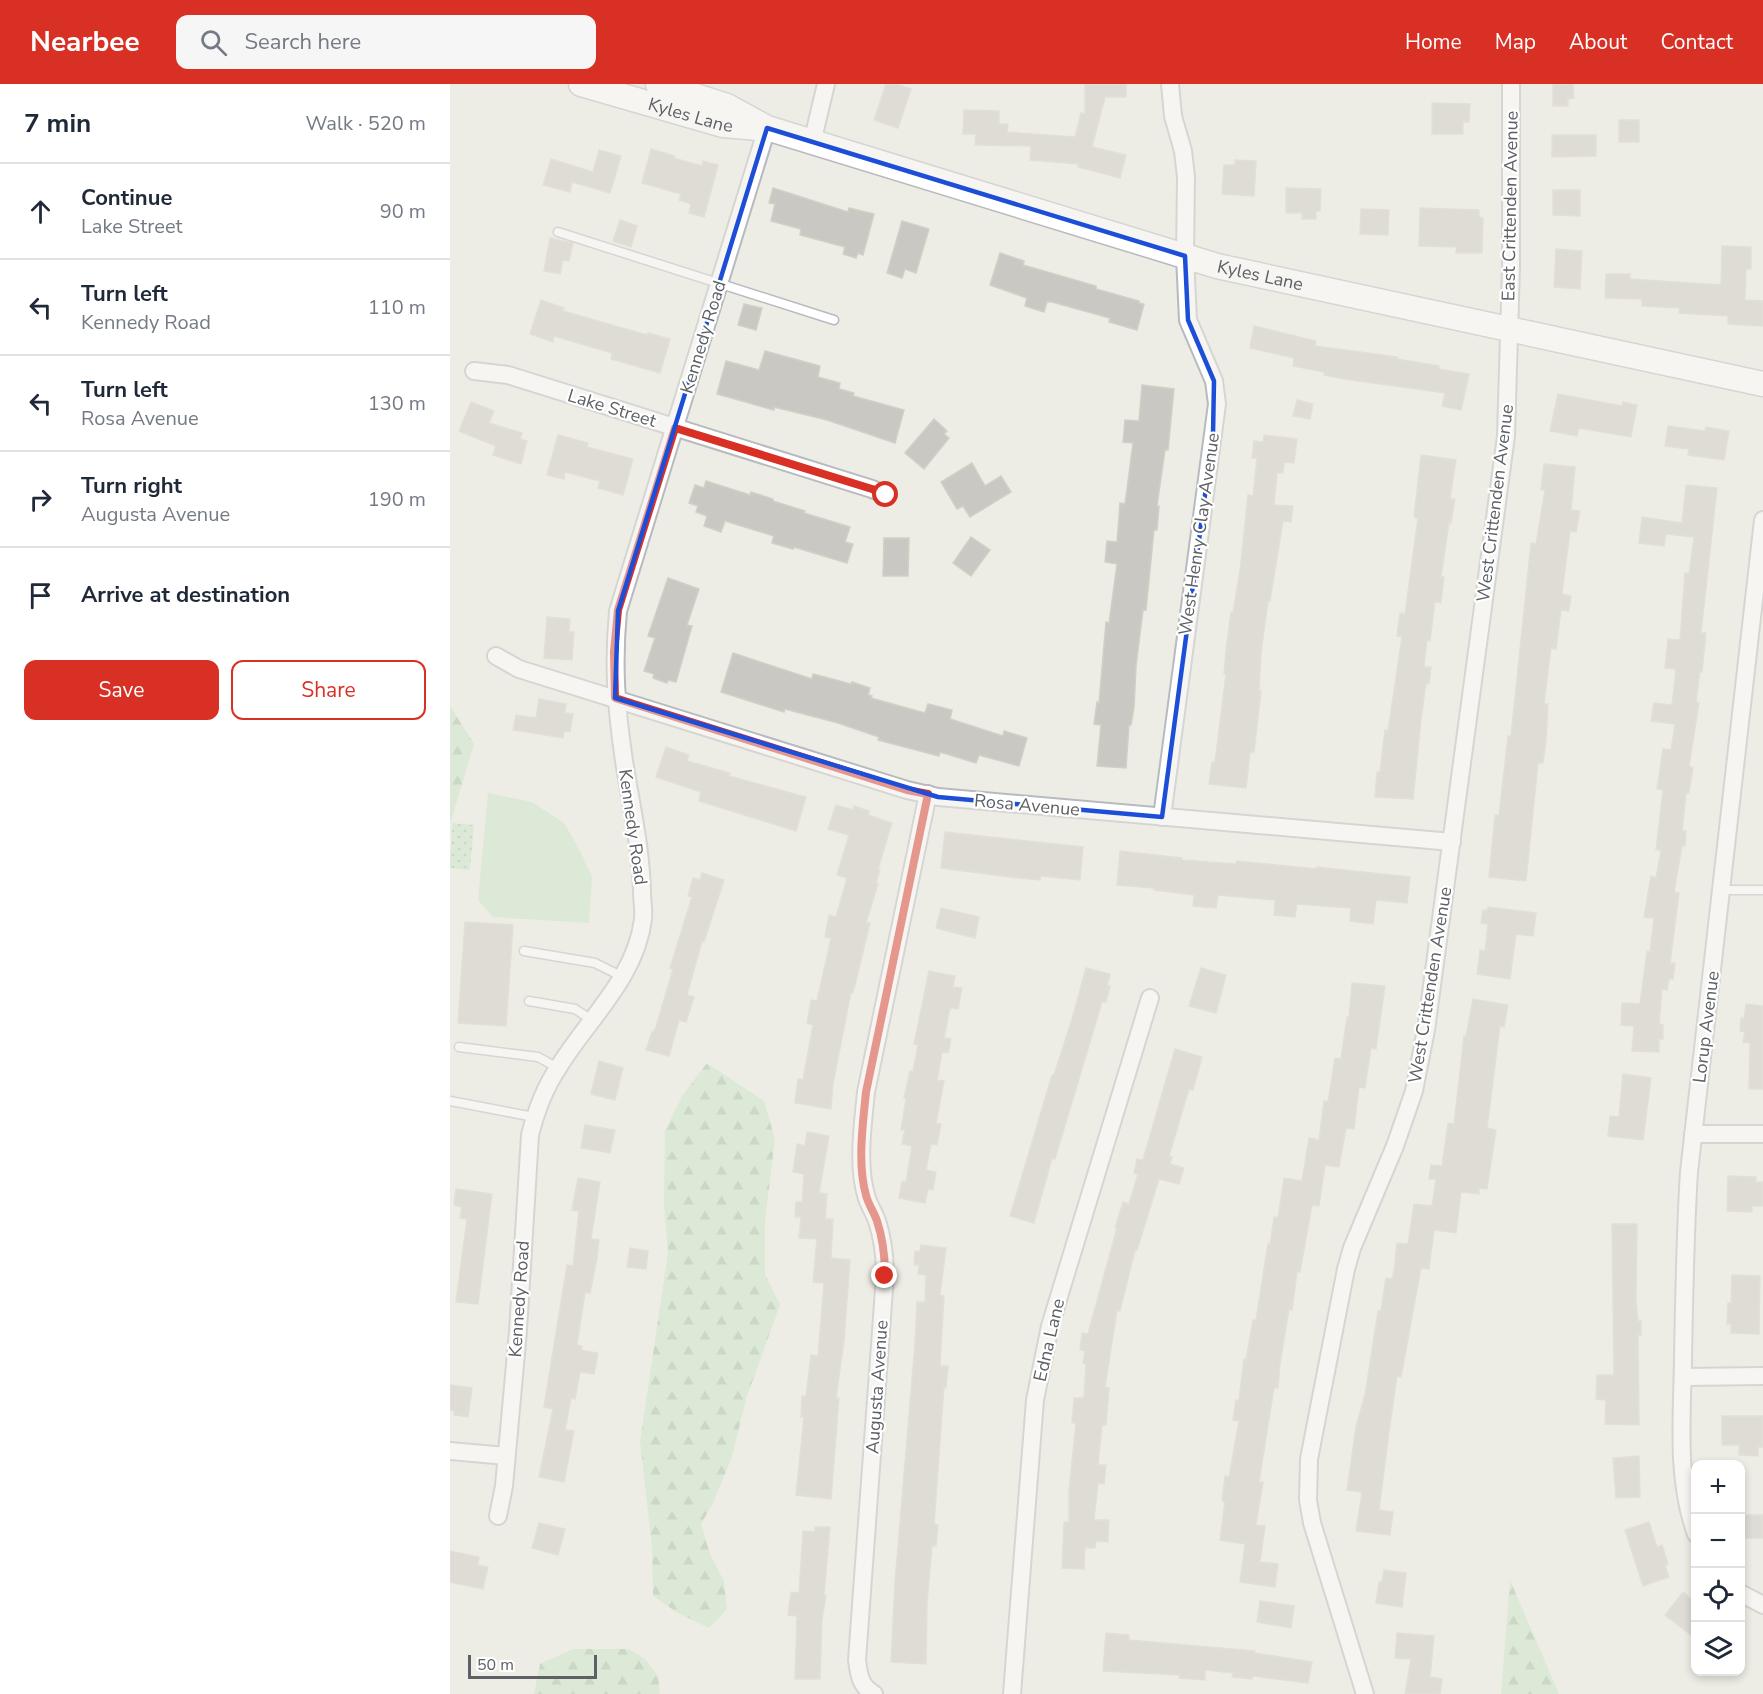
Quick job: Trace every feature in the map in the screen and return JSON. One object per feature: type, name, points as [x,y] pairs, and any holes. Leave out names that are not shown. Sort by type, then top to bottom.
[{"type":"main road","name":"Kyles Lane","points":[[581,84],[723,125],[767,128]]},
{"type":"main road","name":"Kyles Lane","points":[[658,84],[727,106],[767,128],[1217,266],[1508,327],[1763,384]]},
{"type":"street","points":[[812,142],[826,84]]},
{"type":"street","name":"West Henry Clay Avenue","points":[[1162,817],[1216,404],[1214,381],[1188,320],[1185,256],[1186,177],[1183,150],[1173,116],[1170,84]]},
{"type":"street","name":"East Crittenden Avenue","points":[[1508,327],[1511,267],[1511,84]]},
{"type":"street","name":"Kennedy Road","points":[[498,1516],[504,1486],[518,1331],[530,1135],[534,1117],[558,1068],[621,976],[636,948],[643,918],[641,859],[615,698],[614,652],[618,610],[767,128]]},
{"type":"street","name":"West Crittenden Avenue","points":[[1365,1694],[1312,1523],[1308,1500],[1310,1459],[1352,1248],[1395,1146],[1413,1091],[1426,1030],[1506,436],[1508,327]]},
{"type":"street","name":"Lake Street","points":[[474,371],[508,375],[886,495]]},
{"type":"street","name":"Lorup Avenue","points":[[1691,1522],[1682,1477],[1685,1224],[1693,1134],[1763,520]]},
{"type":"street","name":"Rosa Avenue","points":[[496,656],[519,669],[907,790],[949,798],[1452,842]]},
{"type":"street","name":"Augusta Avenue","points":[[874,1694],[862,1684],[857,1660],[885,1276],[884,1253],[877,1220],[866,1196],[864,1185],[862,1128],[866,1092],[928,794]]},
{"type":"street","name":"Edna Lane","points":[[1012,1694],[1035,1400],[1050,1326],[1150,998]]},
{"type":"street","points":[[1693,1134],[1763,1134]]},
{"type":"street","points":[[1683,1377],[1763,1376]]},
{"type":"street","points":[[450,1451],[506,1456]]},
{"type":"street","points":[[1745,1596],[1763,1605]]},
{"type":"lane","points":[[558,232],[834,320]]},
{"type":"lane","points":[[1722,890],[1763,890]]},
{"type":"lane","points":[[524,951],[595,963],[621,976]]},
{"type":"lane","points":[[528,1001],[575,1009],[592,1020]]},
{"type":"lane","points":[[459,1047],[538,1057],[558,1068]]},
{"type":"lane","points":[[450,1101],[534,1117]]},
{"type":"highlighted area","points":[[767,128],[1185,256],[1188,320],[1214,381],[1213,435],[1162,817],[938,797],[615,698],[618,611]]},
{"type":"green space","points":[[450,706],[474,744],[450,824]]},
{"type":"green space","points":[[488,793],[532,802],[564,823],[592,877],[589,923],[493,917],[478,900]]},
{"type":"green space","points":[[452,823],[474,825],[470,870],[450,868]]},
{"type":"green space","points":[[707,1063],[764,1101],[775,1139],[765,1221],[765,1274],[780,1305],[746,1399],[732,1457],[712,1505],[701,1524],[710,1554],[724,1581],[727,1609],[709,1628],[678,1613],[653,1596],[652,1547],[640,1441],[668,1253],[664,1204],[665,1131],[682,1096]]},
{"type":"green space","points":[[1510,1580],[1559,1694],[1501,1694]]},
{"type":"green space","points":[[573,1649],[629,1649],[645,1659],[658,1676],[660,1694],[534,1694],[540,1664]]},
{"type":"building","points":[[886,84],[896,84],[911,89],[898,128],[874,120]]},
{"type":"building","points":[[1085,84],[1126,84],[1126,97],[1105,97],[1092,147],[1126,155],[1120,178],[1078,167],[1079,164],[1030,160],[1031,146],[975,145],[976,134],[963,134],[964,110],[999,111],[999,124],[1008,124],[1007,132],[1075,137],[1081,113],[1085,114]]},
{"type":"building","points":[[1553,84],[1573,84],[1574,98],[1568,99],[1568,106],[1553,106]]},
{"type":"building","points":[[1432,103],[1470,104],[1469,122],[1463,122],[1463,134],[1432,134]]},
{"type":"building","points":[[1619,120],[1639,120],[1639,142],[1619,142]]},
{"type":"building","points":[[1552,135],[1596,135],[1596,156],[1552,157]]},
{"type":"building","points":[[651,149],[702,166],[703,161],[718,165],[704,217],[689,213],[691,204],[679,200],[681,194],[642,183]]},
{"type":"building","points":[[599,150],[621,156],[610,193],[572,182],[570,192],[543,185],[551,159],[593,172]]},
{"type":"building","points":[[1235,160],[1256,161],[1254,196],[1222,194],[1224,165],[1235,165]]},
{"type":"building","points":[[773,188],[848,212],[849,208],[874,214],[863,255],[858,253],[856,258],[843,254],[845,247],[800,235],[801,229],[771,221],[775,204],[769,203]]},
{"type":"building","points":[[1286,188],[1321,189],[1320,211],[1316,211],[1316,219],[1302,219],[1302,213],[1286,213]]},
{"type":"building","points":[[1553,190],[1580,190],[1580,216],[1553,215]]},
{"type":"building","points":[[1420,208],[1479,210],[1479,217],[1483,218],[1482,253],[1456,253],[1457,247],[1419,246]]},
{"type":"building","points":[[1361,209],[1389,210],[1388,235],[1360,234]]},
{"type":"building","points":[[620,220],[637,226],[631,247],[613,241]]},
{"type":"building","points":[[902,221],[929,229],[916,273],[905,269],[902,278],[887,273]]},
{"type":"building","points":[[550,238],[573,243],[569,261],[563,260],[560,274],[544,271]]},
{"type":"building","points":[[1722,246],[1751,247],[1751,269],[1746,269],[1745,300],[1763,301],[1763,326],[1728,324],[1728,316],[1679,313],[1680,308],[1642,306],[1642,299],[1605,298],[1606,274],[1630,274],[1630,279],[1721,285]]},
{"type":"building","points":[[1556,249],[1582,251],[1580,289],[1554,287]]},
{"type":"building","points":[[1000,253],[1024,261],[1023,265],[1139,301],[1144,304],[1137,330],[1109,322],[1110,318],[1052,302],[1047,302],[1044,312],[1025,306],[1027,298],[990,285]]},
{"type":"building","points":[[541,300],[564,308],[563,311],[647,335],[648,333],[670,339],[660,373],[611,359],[612,353],[554,336],[553,342],[530,334]]},
{"type":"building","points":[[744,304],[762,308],[756,330],[738,325]]},
{"type":"building","points":[[1254,326],[1316,341],[1315,346],[1398,357],[1397,359],[1469,374],[1461,410],[1442,406],[1445,393],[1344,379],[1324,375],[1324,372],[1293,366],[1294,358],[1250,348]]},
{"type":"building","points":[[765,351],[820,366],[818,377],[840,383],[839,389],[854,393],[853,396],[904,410],[895,443],[827,420],[774,407],[774,410],[717,394],[726,361],[759,370]]},
{"type":"building","points":[[1142,385],[1174,389],[1168,450],[1165,450],[1157,506],[1159,506],[1157,530],[1154,530],[1146,610],[1143,610],[1126,768],[1097,766],[1101,725],[1094,724],[1097,702],[1099,703],[1106,622],[1109,623],[1117,564],[1105,562],[1107,541],[1117,542],[1120,503],[1125,504],[1133,443],[1123,442],[1125,420],[1139,421]]},
{"type":"building","points":[[1558,394],[1622,406],[1623,402],[1637,405],[1631,437],[1579,428],[1577,436],[1550,431]]},
{"type":"building","points":[[1297,400],[1313,404],[1310,419],[1293,416]]},
{"type":"building","points":[[471,402],[494,411],[489,423],[522,433],[520,439],[527,441],[521,464],[493,455],[496,446],[459,431]]},
{"type":"building","points":[[934,419],[947,431],[944,434],[949,438],[924,469],[905,453]]},
{"type":"building","points":[[1668,426],[1705,431],[1706,427],[1729,431],[1724,460],[1688,455],[1689,449],[1665,446]]},
{"type":"building","points":[[558,435],[588,443],[587,447],[633,459],[623,495],[598,488],[600,481],[565,472],[564,479],[547,475]]},
{"type":"building","points":[[1264,435],[1297,439],[1294,463],[1284,462],[1283,473],[1277,473],[1274,505],[1293,506],[1291,522],[1283,521],[1270,601],[1268,601],[1261,653],[1259,691],[1261,691],[1254,752],[1250,752],[1246,788],[1209,784],[1212,762],[1215,762],[1226,674],[1224,674],[1226,650],[1240,571],[1248,495],[1253,496],[1257,458],[1252,458],[1254,441],[1263,442]]},
{"type":"building","points":[[1421,455],[1456,460],[1450,499],[1455,499],[1441,577],[1444,577],[1441,603],[1435,602],[1430,641],[1427,640],[1424,667],[1431,667],[1429,684],[1426,683],[1413,799],[1375,797],[1377,772],[1380,772],[1385,730],[1388,731],[1402,637],[1397,636],[1400,613],[1405,614],[1418,518],[1414,517]]},
{"type":"building","points":[[972,463],[985,486],[1001,476],[1011,492],[970,517],[963,506],[957,509],[941,482]]},
{"type":"building","points":[[1544,464],[1575,467],[1571,510],[1580,511],[1576,532],[1570,531],[1562,594],[1571,596],[1569,611],[1561,610],[1556,649],[1551,648],[1544,704],[1548,704],[1546,740],[1543,763],[1538,763],[1526,881],[1489,877],[1495,815],[1499,815],[1508,736],[1511,736],[1531,543],[1536,544],[1545,490],[1541,490]]},
{"type":"building","points":[[706,481],[750,495],[751,492],[773,499],[773,501],[805,511],[804,513],[850,527],[845,542],[853,544],[847,563],[794,547],[793,549],[772,543],[774,536],[725,521],[721,532],[704,526],[707,516],[696,512],[698,506],[689,503],[695,485],[704,488]]},
{"type":"building","points":[[1686,485],[1717,488],[1701,633],[1706,633],[1696,702],[1699,703],[1689,766],[1693,768],[1689,793],[1686,793],[1682,831],[1686,831],[1685,846],[1682,846],[1674,892],[1679,893],[1670,963],[1675,963],[1673,979],[1669,979],[1667,990],[1662,989],[1659,1024],[1663,1025],[1663,1039],[1659,1039],[1659,1052],[1632,1051],[1634,1026],[1621,1025],[1622,1003],[1640,1004],[1647,951],[1650,952],[1654,918],[1644,917],[1651,876],[1656,878],[1661,850],[1656,850],[1663,790],[1657,789],[1663,749],[1671,750],[1675,724],[1651,721],[1654,703],[1672,705],[1676,669],[1665,668],[1668,639],[1680,640],[1685,573],[1689,574],[1694,537],[1666,534],[1664,546],[1639,543],[1642,517],[1682,523]]},
{"type":"building","points":[[971,537],[990,550],[971,576],[953,563]]},
{"type":"building","points":[[884,538],[909,538],[908,576],[883,576]]},
{"type":"building","points":[[668,578],[699,589],[687,625],[692,626],[676,682],[668,680],[667,683],[653,678],[654,674],[644,671],[655,638],[648,636]]},
{"type":"building","points":[[547,617],[570,619],[569,632],[574,632],[572,660],[544,658]]},
{"type":"building","points":[[733,653],[812,679],[813,674],[851,684],[852,682],[870,688],[868,695],[872,696],[871,698],[925,713],[928,704],[952,710],[950,719],[1003,736],[1004,731],[1027,738],[1019,766],[979,755],[976,763],[940,752],[939,756],[878,740],[879,737],[838,723],[785,709],[784,712],[721,692]]},
{"type":"building","points":[[539,699],[566,704],[565,713],[573,714],[570,732],[564,731],[563,738],[513,730],[516,715],[536,718]]},
{"type":"building","points":[[666,747],[689,755],[687,761],[730,773],[729,776],[806,797],[796,831],[699,801],[701,792],[656,777]]},
{"type":"building","points":[[836,805],[853,810],[854,806],[869,811],[868,815],[892,823],[878,869],[880,869],[876,883],[878,884],[866,923],[870,923],[853,993],[851,992],[833,1084],[831,1109],[795,1103],[798,1079],[803,1080],[813,1025],[807,1023],[811,1000],[817,1001],[831,938],[825,937],[829,915],[836,917],[847,878],[837,875],[849,835],[828,829]]},
{"type":"building","points":[[945,832],[1083,847],[1080,880],[1041,876],[1040,880],[941,868]]},
{"type":"building","points":[[1120,851],[1182,858],[1182,860],[1236,864],[1237,861],[1410,877],[1407,903],[1376,900],[1373,924],[1350,921],[1351,908],[1297,904],[1295,917],[1274,915],[1275,900],[1218,895],[1216,908],[1193,906],[1194,895],[1117,885]]},
{"type":"building","points":[[702,873],[724,880],[704,942],[702,941],[687,995],[694,997],[686,1022],[679,1020],[669,1056],[646,1050],[656,1027],[673,969],[670,968],[692,897],[688,896],[693,878],[700,880]]},
{"type":"building","points":[[1488,907],[1536,913],[1533,936],[1516,934],[1510,979],[1477,974],[1480,950],[1485,951],[1488,924],[1481,923],[1483,910],[1487,911]]},
{"type":"building","points":[[941,908],[979,917],[975,938],[936,928]]},
{"type":"building","points":[[465,922],[513,925],[506,1026],[458,1023]]},
{"type":"building","points":[[1086,968],[1110,974],[1107,986],[1110,986],[1106,1002],[1102,1001],[1055,1159],[1052,1158],[1034,1223],[1010,1216]]},
{"type":"building","points":[[1201,968],[1226,975],[1216,1013],[1189,1006]]},
{"type":"building","points":[[929,971],[955,976],[953,987],[962,988],[958,1009],[950,1008],[944,1038],[951,1039],[948,1053],[942,1052],[937,1080],[944,1081],[936,1123],[941,1124],[937,1145],[931,1144],[926,1170],[936,1172],[933,1190],[928,1189],[925,1203],[899,1198],[902,1181],[906,1182],[912,1146],[902,1144],[905,1129],[901,1130],[906,1099],[904,1098],[910,1071],[913,1072],[918,1045],[914,1044]]},
{"type":"building","points":[[1352,983],[1385,986],[1376,1049],[1371,1048],[1365,1088],[1359,1087],[1354,1129],[1346,1128],[1339,1167],[1325,1165],[1319,1206],[1312,1205],[1300,1272],[1297,1272],[1292,1310],[1289,1309],[1278,1388],[1274,1388],[1259,1482],[1263,1482],[1256,1525],[1265,1526],[1260,1562],[1278,1564],[1275,1587],[1240,1582],[1245,1544],[1220,1540],[1225,1502],[1222,1501],[1225,1476],[1229,1477],[1239,1421],[1233,1420],[1236,1400],[1239,1400],[1244,1359],[1246,1360],[1253,1320],[1256,1320],[1268,1244],[1270,1245],[1274,1217],[1278,1218],[1284,1178],[1302,1181],[1309,1138],[1319,1140],[1324,1101],[1328,1102],[1335,1058],[1341,1059],[1347,1017],[1349,1017]]},
{"type":"building","points":[[1473,999],[1508,1005],[1504,1027],[1500,1026],[1487,1128],[1496,1130],[1487,1189],[1479,1188],[1479,1194],[1461,1192],[1456,1233],[1434,1230],[1429,1269],[1421,1268],[1401,1377],[1397,1376],[1379,1510],[1393,1512],[1390,1535],[1356,1531],[1362,1492],[1347,1490],[1356,1427],[1365,1395],[1378,1311],[1381,1311],[1386,1278],[1392,1279],[1394,1272],[1397,1243],[1408,1244],[1414,1204],[1432,1206],[1436,1179],[1429,1179],[1431,1165],[1442,1166],[1448,1123],[1454,1124],[1464,1036],[1466,1037]]},
{"type":"building","points":[[1746,1004],[1763,1006],[1763,1089],[1749,1089],[1750,1043],[1743,1042],[1745,1032],[1740,1031],[1741,1018],[1744,1019]]},
{"type":"building","points":[[1175,1049],[1202,1057],[1193,1090],[1189,1089],[1169,1156],[1172,1157],[1170,1164],[1184,1168],[1179,1184],[1159,1179],[1137,1250],[1135,1250],[1120,1311],[1117,1311],[1105,1387],[1109,1388],[1106,1425],[1102,1425],[1098,1465],[1106,1465],[1104,1484],[1098,1483],[1094,1520],[1109,1520],[1108,1542],[1096,1541],[1095,1548],[1085,1548],[1084,1569],[1062,1568],[1064,1522],[1069,1522],[1069,1491],[1076,1423],[1072,1423],[1074,1398],[1084,1398],[1086,1364],[1083,1363],[1085,1351],[1080,1350],[1082,1333],[1088,1334],[1117,1228],[1115,1228],[1123,1202],[1129,1204],[1138,1174],[1134,1173],[1137,1159],[1143,1160]]},
{"type":"building","points":[[599,1061],[623,1068],[615,1100],[591,1094]]},
{"type":"building","points":[[1623,1074],[1651,1078],[1643,1140],[1608,1136],[1610,1116],[1619,1117]]},
{"type":"building","points":[[585,1125],[615,1130],[610,1153],[581,1148]]},
{"type":"building","points":[[807,1132],[829,1136],[819,1193],[827,1194],[825,1219],[833,1219],[831,1258],[850,1260],[844,1341],[836,1398],[839,1398],[831,1499],[796,1495],[804,1417],[801,1417],[802,1396],[806,1396],[811,1355],[818,1356],[824,1283],[813,1282],[817,1239],[799,1238],[801,1217],[795,1217],[796,1202],[802,1202],[804,1174],[793,1172],[797,1144],[805,1146]]},
{"type":"building","points":[[1728,1176],[1756,1177],[1756,1182],[1763,1182],[1763,1206],[1752,1206],[1752,1212],[1727,1211]]},
{"type":"building","points":[[578,1178],[600,1182],[591,1239],[599,1240],[597,1258],[590,1293],[585,1292],[577,1345],[582,1346],[581,1350],[598,1353],[594,1374],[580,1372],[575,1399],[571,1398],[565,1430],[574,1431],[564,1482],[539,1477],[553,1409],[544,1407],[567,1265],[573,1266],[579,1211],[572,1210]]},
{"type":"building","points":[[456,1189],[492,1194],[478,1304],[456,1302],[467,1219],[460,1218],[462,1207],[454,1205]]},
{"type":"building","points":[[1612,1224],[1637,1224],[1636,1302],[1638,1321],[1641,1321],[1641,1335],[1638,1335],[1639,1425],[1605,1424],[1606,1400],[1596,1399],[1597,1375],[1614,1375]]},
{"type":"building","points":[[921,1245],[946,1248],[940,1295],[944,1296],[940,1366],[948,1366],[946,1388],[944,1387],[934,1524],[938,1525],[936,1546],[932,1546],[927,1603],[926,1664],[891,1662],[917,1302],[925,1302],[926,1275],[918,1274],[919,1265],[914,1265],[915,1251],[920,1252]]},
{"type":"building","points":[[630,1248],[648,1251],[646,1269],[627,1267]]},
{"type":"building","points":[[1732,1275],[1760,1276],[1759,1334],[1731,1333],[1731,1324],[1727,1324],[1728,1303],[1731,1303]]},
{"type":"building","points":[[450,1385],[472,1388],[468,1417],[454,1415],[455,1411],[450,1410]]},
{"type":"building","points":[[1722,1416],[1763,1416],[1763,1447],[1758,1447],[1758,1456],[1739,1455],[1739,1445],[1722,1445]]},
{"type":"building","points":[[1639,1456],[1640,1497],[1616,1498],[1613,1458]]},
{"type":"building","points":[[1745,1515],[1763,1515],[1763,1538],[1745,1538]]},
{"type":"building","points":[[1649,1522],[1657,1547],[1662,1545],[1668,1564],[1665,1566],[1669,1577],[1643,1586],[1625,1530]]},
{"type":"building","points":[[539,1523],[565,1529],[558,1555],[532,1548]]},
{"type":"building","points":[[815,1527],[830,1527],[824,1595],[826,1596],[822,1619],[820,1679],[795,1679],[797,1616],[788,1615],[791,1592],[799,1593],[803,1531],[815,1532]]},
{"type":"building","points":[[450,1551],[479,1557],[478,1565],[488,1567],[483,1589],[450,1582]]},
{"type":"building","points":[[1384,1570],[1406,1573],[1402,1607],[1376,1603],[1379,1582],[1382,1582]]},
{"type":"building","points":[[1683,1592],[1691,1599],[1691,1635],[1665,1615]]},
{"type":"building","points":[[1260,1601],[1294,1606],[1291,1628],[1257,1622]]},
{"type":"building","points":[[1106,1633],[1129,1635],[1129,1640],[1255,1651],[1255,1653],[1312,1662],[1308,1683],[1253,1676],[1252,1679],[1232,1677],[1233,1673],[1205,1670],[1205,1680],[1179,1678],[1180,1675],[1103,1671]]},
{"type":"building","points":[[1397,1633],[1434,1636],[1430,1677],[1442,1679],[1440,1694],[1405,1694],[1411,1659],[1395,1658]]},
{"type":"route","points":[[885,1276],[884,1253],[877,1220],[866,1196],[862,1128],[866,1092],[928,794],[907,790],[615,698],[614,652],[618,610],[675,428],[886,495]]}]
